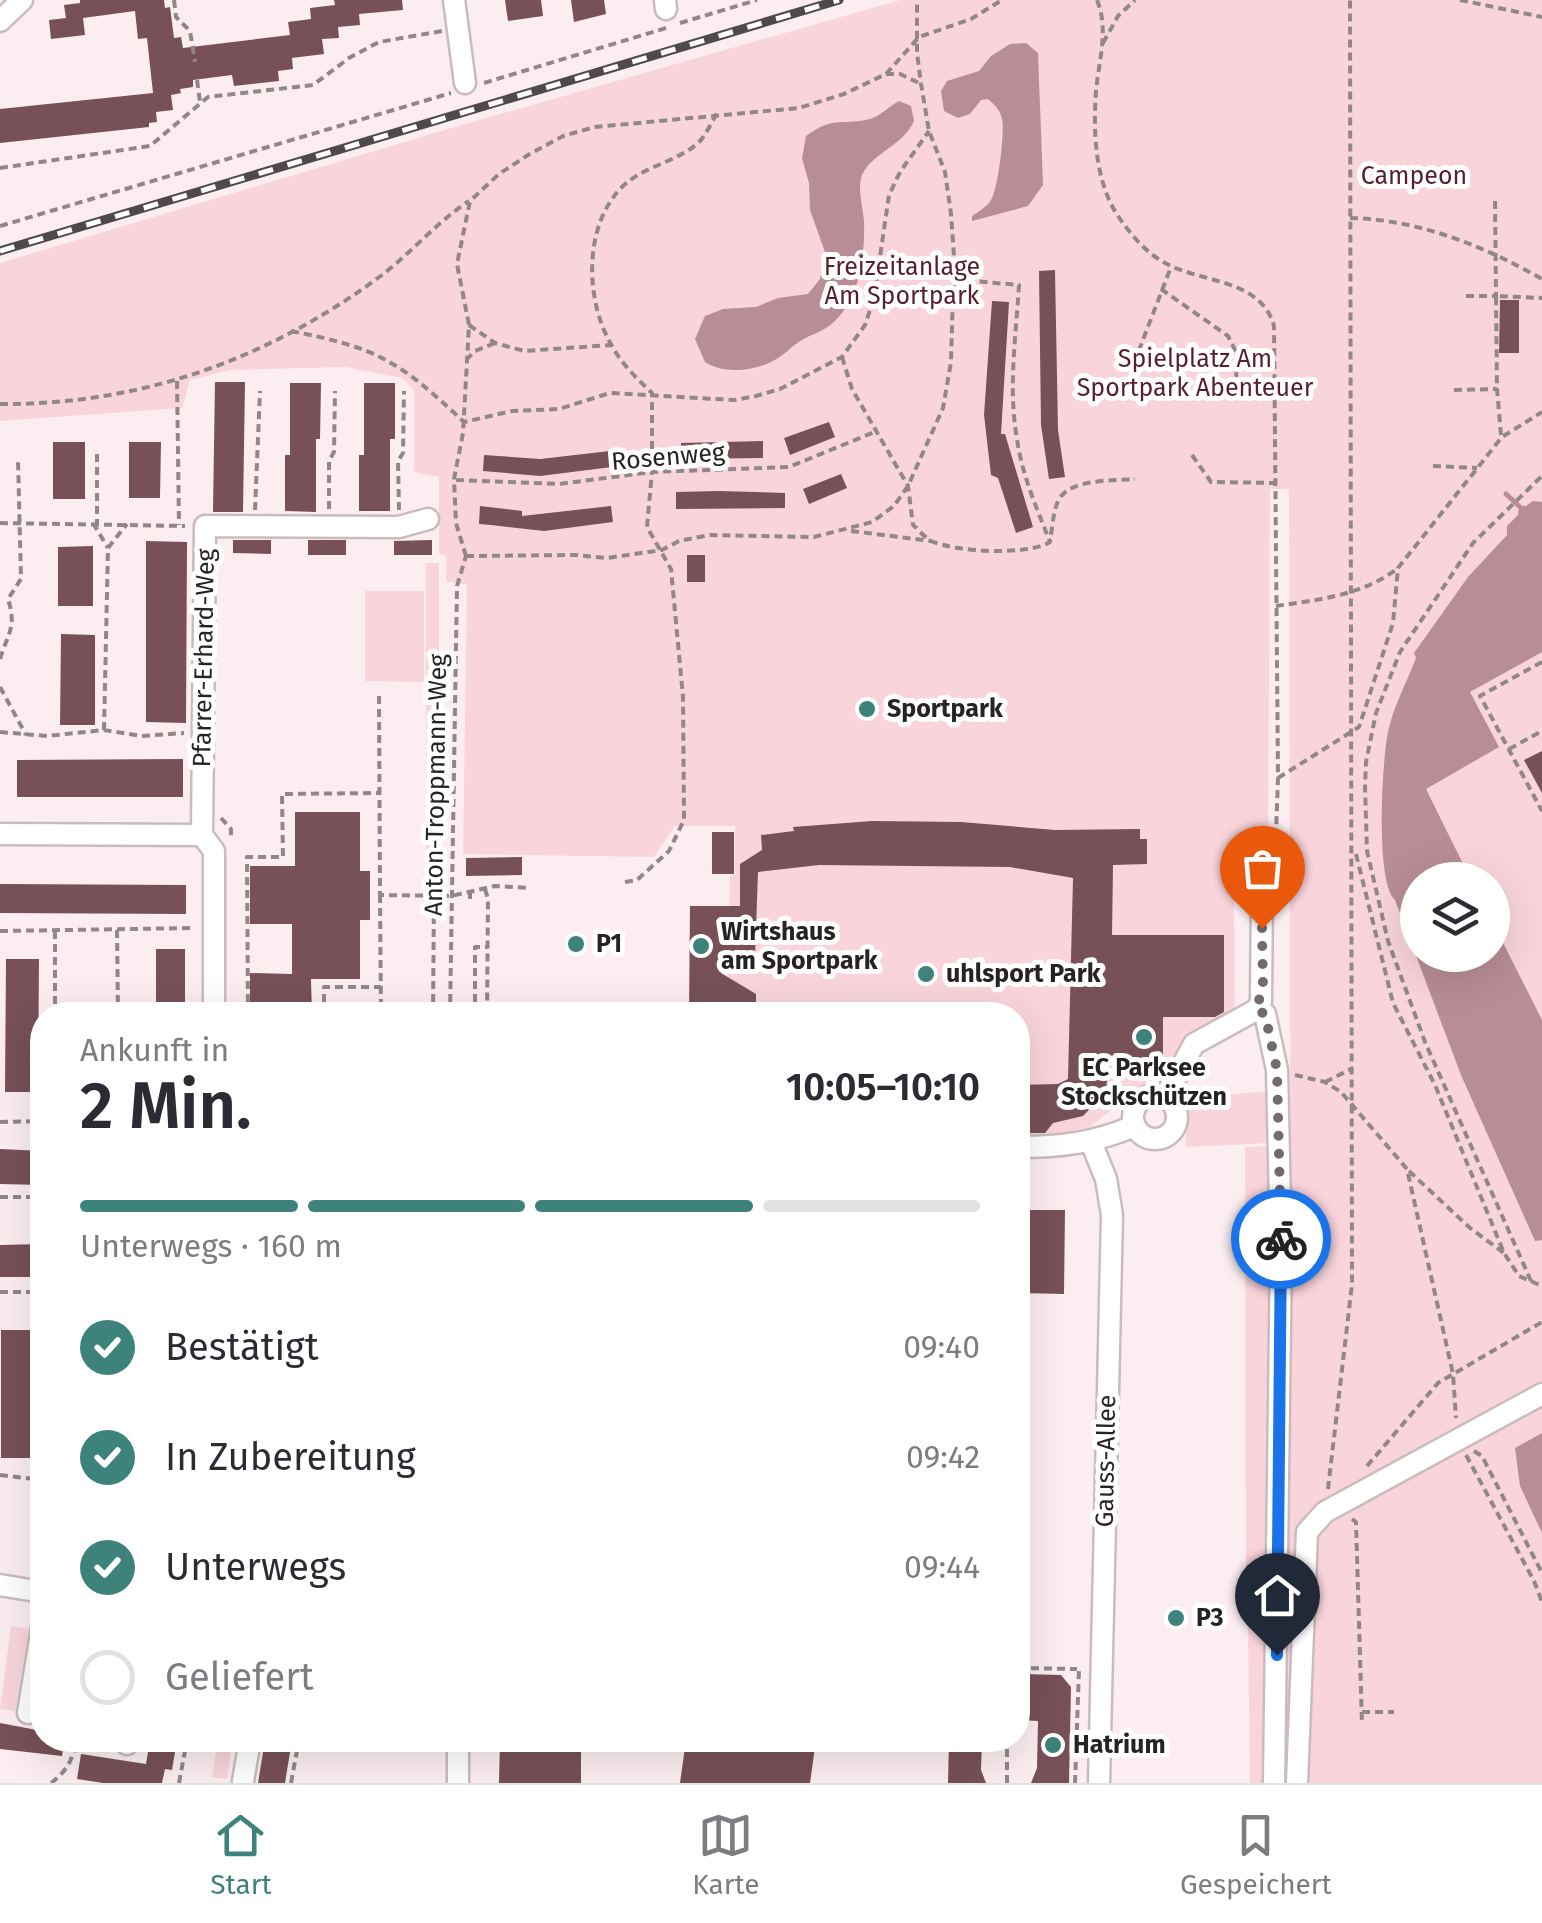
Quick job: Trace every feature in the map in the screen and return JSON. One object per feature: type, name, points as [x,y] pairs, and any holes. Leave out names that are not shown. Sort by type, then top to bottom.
[{"type":"street","points":[[0,21],[22,0]]},
{"type":"street","points":[[454,0],[456,29],[472,85]]},
{"type":"street","name":"Pfarrer-Erhard-Weg","points":[[214,1002],[214,851],[202,834],[205,526],[399,527],[428,519]]},
{"type":"street","points":[[0,834],[202,834]]},
{"type":"street","points":[[1030,1147],[1092,1142],[1127,1121],[1144,1097],[1159,1092],[1194,1044],[1256,1010],[1263,987],[1262,888]]},
{"type":"street","points":[[1256,1010],[1265,1014],[1277,1070],[1280,1325],[1274,1783]]},
{"type":"street","points":[[1127,1121],[1142,1136],[1153,1140],[1164,1138],[1173,1130],[1175,1106],[1159,1092]]},
{"type":"street","name":"Gauss-Allee","points":[[1092,1142],[1110,1194],[1112,1215],[1099,1783]]},
{"type":"street","points":[[1297,1783],[1307,1532],[1331,1509],[1542,1394]]},
{"type":"street","points":[[0,1585],[30,1590]]},
{"type":"street","points":[[28,1713],[30,1701]]},
{"type":"street","points":[[243,1781],[248,1752]]},
{"type":"street","points":[[458,1752],[458,1783]]},
{"type":"path","points":[[174,0],[176,17],[190,32],[194,62]]},
{"type":"path","points":[[0,226],[757,0]]},
{"type":"path","points":[[470,201],[457,264],[468,325],[464,422],[454,480],[456,523],[466,556],[607,558],[662,550],[679,541],[710,535],[814,537],[872,522],[894,506],[908,486],[943,408],[951,362],[954,256],[945,172],[929,131],[921,84],[918,0]]},
{"type":"path","points":[[0,404],[109,398],[177,381],[258,349],[338,305],[384,274],[499,174],[563,136],[594,127],[800,108],[844,94],[886,74],[919,38],[971,19],[1002,0]]},
{"type":"path","points":[[1096,0],[1103,43],[1096,93],[1101,180],[1116,214],[1139,244],[1171,266],[1238,287],[1259,300],[1271,316],[1276,353],[1278,778],[1275,862],[1262,888]]},
{"type":"path","points":[[1103,43],[1118,16],[1135,0]]},
{"type":"path","points":[[1350,0],[1352,1284],[1331,1509],[1356,1522],[1362,1724]]},
{"type":"path","points":[[1460,0],[1542,17]]},
{"type":"path","points":[[0,168],[150,146],[208,98],[313,85],[379,42],[456,29]]},
{"type":"path","points":[[886,74],[900,74],[921,84]]},
{"type":"path","points":[[197,80],[200,102]]},
{"type":"path","points":[[625,882],[637,880],[669,851],[684,820],[684,697],[671,569],[647,527],[652,393],[611,345],[593,292],[594,245],[605,211],[620,189],[643,169],[700,141],[717,113]]},
{"type":"path","points":[[464,422],[512,411],[558,409],[610,393],[735,400],[780,389],[842,358],[865,325],[874,298],[888,195],[929,131]]},
{"type":"path","points":[[1495,198],[1497,389],[1502,437]]},
{"type":"path","points":[[1350,218],[1388,219],[1498,254],[1542,279]]},
{"type":"path","points":[[1134,363],[1171,266]]},
{"type":"path","points":[[954,285],[1019,285],[1014,369],[1016,439],[1050,542]]},
{"type":"path","points":[[1161,289],[1228,336],[1238,356],[1236,377]]},
{"type":"path","points":[[1466,296],[1542,298]]},
{"type":"path","points":[[468,325],[495,343],[524,350],[611,345]]},
{"type":"path","points":[[291,330],[350,342],[385,357],[407,370],[464,422]]},
{"type":"path","points":[[466,360],[475,351],[495,343]]},
{"type":"path","points":[[842,358],[852,389],[908,486],[913,525],[931,540]]},
{"type":"path","points":[[177,381],[179,526]]},
{"type":"path","points":[[1454,390],[1497,389]]},
{"type":"path","points":[[254,526],[260,391]]},
{"type":"path","points":[[330,527],[329,461],[334,452],[335,391]]},
{"type":"path","points":[[399,527],[398,461],[404,452],[404,391]]},
{"type":"path","points":[[1276,606],[1330,598],[1388,576],[1502,437],[1542,412]]},
{"type":"path","name":"Rosenweg","points":[[454,480],[559,484],[652,472],[789,467],[878,431]]},
{"type":"path","points":[[97,454],[95,524],[108,548],[104,730]]},
{"type":"path","points":[[1192,454],[1212,482],[1276,483]]},
{"type":"path","points":[[0,659],[11,636],[13,615],[8,599],[21,579],[18,460]]},
{"type":"path","points":[[1433,466],[1477,468]]},
{"type":"path","points":[[1531,1281],[1425,1042],[1377,902],[1365,820],[1366,762],[1376,713],[1400,652],[1464,554],[1542,476]]},
{"type":"path","points":[[848,531],[1002,552],[1037,550],[1050,542],[1057,503],[1065,492],[1080,485],[1135,479]]},
{"type":"path","points":[[0,522],[205,526]]},
{"type":"path","points":[[108,548],[127,524]]},
{"type":"path","name":"Anton-Troppmann-Weg","points":[[450,1002],[456,586],[466,556]]},
{"type":"path","points":[[1359,726],[1393,622],[1398,568]]},
{"type":"path","points":[[1541,664],[1480,696],[1542,811]]},
{"type":"path","points":[[0,687],[26,734]]},
{"type":"path","points":[[379,696],[381,1002]]},
{"type":"path","points":[[1278,778],[1352,733],[1376,713]]},
{"type":"path","points":[[0,732],[48,736],[104,730],[142,736],[203,733]]},
{"type":"path","points":[[1509,749],[1542,731]]},
{"type":"path","points":[[248,1002],[247,857],[282,856],[282,794],[380,793]]},
{"type":"path","points":[[1353,844],[1393,1003],[1436,1085],[1504,1253],[1519,1276],[1542,1286]]},
{"type":"path","points":[[380,895],[452,896],[485,888],[529,888]]},
{"type":"path","points":[[485,888],[487,1002]]},
{"type":"path","points":[[470,891],[470,902]]},
{"type":"path","points":[[433,1002],[434,894]]},
{"type":"path","points":[[0,931],[198,928]]},
{"type":"path","points":[[117,930],[118,1002]]},
{"type":"path","points":[[54,931],[55,1002]]},
{"type":"path","points":[[475,1002],[475,947],[488,947]]},
{"type":"path","points":[[324,1002],[324,987],[381,987]]},
{"type":"path","points":[[1325,1082],[1347,1074],[1354,1067]]},
{"type":"path","points":[[1277,1070],[1325,1082],[1354,1105],[1408,1170],[1470,1228],[1504,1253]]},
{"type":"path","points":[[1127,1121],[1143,1091],[1159,1092]]},
{"type":"path","points":[[0,1122],[30,1121]]},
{"type":"path","points":[[1408,1170],[1454,1374],[1457,1440],[1542,1602]]},
{"type":"path","points":[[0,1197],[30,1197]]},
{"type":"path","points":[[0,1292],[30,1292]]},
{"type":"path","points":[[1366,1466],[1438,1383],[1542,1322]]},
{"type":"path","points":[[1457,1440],[1482,1456],[1542,1574]]},
{"type":"path","points":[[0,1475],[30,1479]]},
{"type":"path","points":[[1030,1668],[1078,1669],[1074,1783]]},
{"type":"path","points":[[1362,1712],[1394,1712]]},
{"type":"path","points":[[50,1783],[64,1774],[74,1752]]},
{"type":"path","points":[[179,1783],[185,1752]]},
{"type":"path","points":[[291,1783],[297,1752]]},
{"type":"path","points":[[1006,1783],[1007,1752]]},
{"type":"green space","points":[[900,0],[1542,0],[1542,1783],[1283,1783],[1291,1358],[1289,489],[1270,489],[1268,862],[1244,879],[1234,895],[1235,1016],[1190,1033],[1159,1081],[1139,1088],[1090,1127],[1053,1135],[1030,1135],[1030,1002],[727,1002],[735,826],[675,826],[654,857],[463,854],[467,585],[446,581],[446,555],[439,554],[439,477],[414,472],[414,390],[402,378],[345,367],[230,370],[190,380],[182,408],[0,421],[0,263],[441,131]]},
{"type":"green space","points":[[426,563],[439,563],[439,884],[426,884]]},
{"type":"green space","points":[[365,591],[424,591],[424,682],[365,681]]},
{"type":"green space","points":[[1271,1091],[1272,1143],[1186,1147],[1185,1098]]},
{"type":"green space","points":[[1272,1146],[1271,1612],[1258,1617],[1246,1609],[1245,1147]]},
{"type":"green space","points":[[11,1626],[29,1629],[15,1711],[0,1709]]},
{"type":"green space","points":[[1248,1628],[1267,1628],[1265,1783],[1250,1783]]},
{"type":"green space","points":[[216,1752],[231,1752],[227,1779],[212,1777]]},
{"type":"shaded area","points":[[1026,43],[1038,53],[1043,185],[1028,206],[972,221],[972,216],[994,194],[1002,119],[988,99],[981,100],[970,114],[958,118],[944,111],[941,91],[947,81],[979,71],[991,56],[1010,44]]},
{"type":"shaded area","points":[[899,101],[911,106],[914,121],[903,137],[873,160],[862,175],[862,264],[848,305],[826,328],[763,365],[729,370],[705,362],[695,339],[705,316],[723,309],[756,307],[778,298],[808,294],[820,279],[826,255],[810,210],[809,183],[802,158],[806,136],[831,123],[870,119]]},
{"type":"shaded area","points":[[1533,501],[1542,502],[1542,652],[1470,692],[1499,747],[1426,789],[1462,862],[1400,862],[1400,913],[1389,889],[1382,847],[1388,732],[1416,658],[1414,653],[1468,577],[1507,535],[1507,526],[1518,515],[1519,506]]},
{"type":"shaded area","points":[[1510,957],[1542,1020],[1542,1240],[1535,1241],[1461,1075],[1422,972],[1510,972]]},
{"type":"shaded area","points":[[1542,1433],[1542,1533],[1520,1486],[1515,1448]]},
{"type":"building","points":[[80,0],[164,0],[165,8],[170,7],[174,38],[181,37],[183,48],[290,35],[288,22],[311,19],[310,8],[335,5],[334,0],[402,0],[403,10],[359,14],[360,25],[338,27],[339,38],[322,39],[324,54],[292,58],[293,69],[278,71],[279,81],[234,86],[232,75],[193,80],[193,87],[171,95],[173,110],[156,112],[157,122],[149,123],[149,127],[0,143],[0,109],[153,93],[147,38],[138,39],[135,11],[83,18],[85,35],[51,39],[49,20],[66,18],[64,5]]},
{"type":"building","points":[[505,0],[541,0],[543,16],[508,21]]},
{"type":"building","points":[[571,0],[604,0],[606,14],[574,22]]},
{"type":"building","points":[[1055,270],[1058,430],[1065,477],[1049,479],[1041,425],[1039,271]]},
{"type":"building","points":[[1500,300],[1519,300],[1519,353],[1499,353]]},
{"type":"building","points":[[992,301],[1009,302],[1001,434],[1005,434],[1033,527],[1016,533],[998,478],[991,475],[984,415]]},
{"type":"building","points":[[215,382],[245,382],[243,512],[213,512]]},
{"type":"building","points":[[290,383],[321,383],[316,512],[285,511]]},
{"type":"building","points":[[364,383],[395,383],[390,511],[359,511]]},
{"type":"building","points":[[829,422],[835,437],[790,455],[784,438]]},
{"type":"building","points":[[763,441],[763,458],[681,459],[681,443]]},
{"type":"building","points":[[53,442],[85,442],[85,499],[53,499]]},
{"type":"building","points":[[129,442],[161,442],[160,498],[129,498]]},
{"type":"building","points":[[610,451],[612,467],[540,476],[483,471],[484,455],[540,459]]},
{"type":"building","points":[[841,474],[847,488],[809,504],[803,489]]},
{"type":"building","points":[[676,492],[785,493],[785,508],[676,509]]},
{"type":"building","points":[[480,506],[522,511],[522,516],[611,506],[613,522],[544,531],[479,524]]},
{"type":"building","points":[[233,540],[271,540],[271,554],[233,553]]},
{"type":"building","points":[[308,540],[346,540],[346,555],[308,555]]},
{"type":"building","points":[[432,540],[432,555],[394,555],[394,541]]},
{"type":"building","points":[[146,541],[187,542],[186,723],[146,722]]},
{"type":"building","points":[[93,546],[93,606],[58,606],[58,547]]},
{"type":"building","points":[[687,555],[705,555],[705,582],[687,582]]},
{"type":"building","points":[[61,634],[95,635],[95,725],[60,725]]},
{"type":"building","points":[[1542,751],[1542,793],[1524,760]]},
{"type":"building","points":[[183,759],[183,797],[17,797],[17,760]]},
{"type":"building","points":[[295,812],[360,812],[360,871],[370,871],[370,920],[360,920],[360,979],[311,979],[312,1002],[250,1002],[250,973],[292,974],[292,924],[250,924],[250,866],[295,866]]},
{"type":"building","points":[[872,821],[961,822],[1055,830],[1140,829],[1140,839],[1147,839],[1147,864],[1113,865],[1112,935],[1224,935],[1224,1012],[1215,1017],[1163,1017],[1163,1063],[1111,1059],[1105,1093],[1083,1116],[1053,1123],[1045,1133],[1030,1133],[1030,1085],[1058,1084],[1068,1079],[1073,878],[1010,867],[819,865],[758,872],[755,957],[721,973],[756,994],[756,1002],[689,1002],[690,906],[740,906],[740,864],[762,850],[761,835],[794,831],[793,827]]},
{"type":"building","points":[[712,832],[734,832],[734,874],[712,874]]},
{"type":"building","points":[[522,857],[522,875],[466,876],[466,858]]},
{"type":"building","points":[[0,884],[186,885],[186,914],[0,913]]},
{"type":"building","points":[[156,949],[185,949],[185,1002],[156,1002]]},
{"type":"building","points":[[6,959],[39,959],[39,1002],[30,1002],[30,1092],[5,1092]]},
{"type":"building","points":[[0,1149],[30,1150],[30,1185],[0,1184]]},
{"type":"building","points":[[1030,1210],[1065,1210],[1064,1294],[1030,1293]]},
{"type":"building","points":[[30,1244],[30,1277],[0,1277],[0,1245]]},
{"type":"building","points":[[1,1330],[30,1330],[30,1458],[1,1458]]},
{"type":"building","name":"Hatrium","points":[[1030,1674],[1061,1675],[1071,1687],[1069,1783],[1031,1783],[1037,1768],[1038,1721],[1030,1721]]},
{"type":"building","points":[[0,1723],[30,1729],[30,1752],[62,1752],[62,1756],[0,1749]]},
{"type":"building","points":[[148,1752],[175,1752],[172,1770],[165,1769],[162,1783],[77,1779],[81,1754],[146,1764]]},
{"type":"building","points":[[263,1752],[290,1752],[285,1783],[258,1783]]},
{"type":"building","points":[[500,1752],[581,1752],[581,1783],[499,1783]]},
{"type":"building","points":[[684,1752],[814,1752],[810,1783],[680,1783]]},
{"type":"building","points":[[949,1752],[982,1752],[981,1770],[986,1783],[948,1783]]},
{"type":"waterway","points":[[1506,494],[1519,506]]},
{"type":"railway","points":[[0,251],[839,0]]},
{"type":"way so far","points":[[1262,928],[1263,987],[1256,1010],[1265,1014],[1277,1070],[1281,1239]]},
{"type":"place","name":"Sportpark","points":[[867,709]]},
{"type":"place","name":"P1","points":[[576,944]]},
{"type":"place","name":"Wirtshaus am Sportpark","points":[[701,946]]},
{"type":"place","name":"uhlsport Park","points":[[926,974]]},
{"type":"place","name":"EC Parksee Stockschützen","points":[[1144,1037]]},
{"type":"place","name":"P3","points":[[1176,1618]]},
{"type":"place","name":"Hatrium","points":[[1053,1745]]},
{"type":"route","points":[[1277,1655],[1281,1239]]},
{"type":"park label","name":"Campeon","points":[[1414,176]]},
{"type":"park label","name":"Freizeitanlage Am Sportpark","points":[[902,282]]},
{"type":"park label","name":"Spielplatz Am Sportpark Abenteuer","points":[[1195,374]]}]
